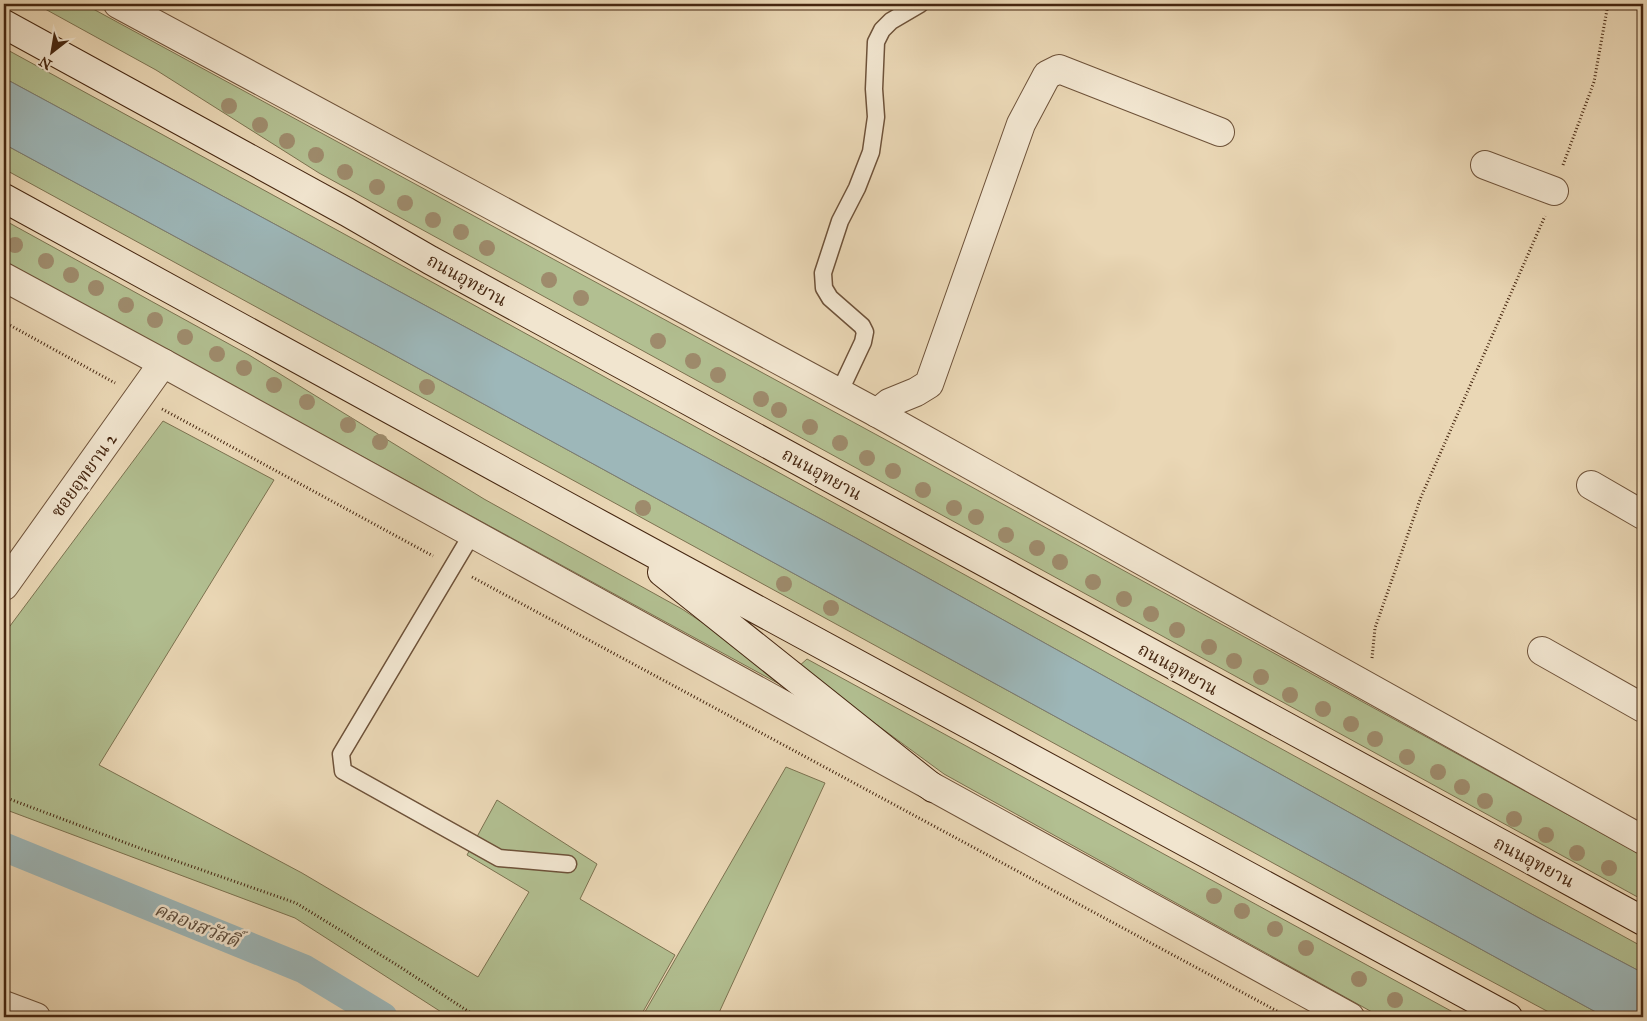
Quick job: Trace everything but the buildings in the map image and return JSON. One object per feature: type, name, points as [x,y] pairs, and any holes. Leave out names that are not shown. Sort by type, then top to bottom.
[{"type":"street","points":[[118,4],[840,392],[1643,840]]},
{"type":"street","name":"ถนนอุทยาน","points":[[4,24],[330,202],[474,284],[1643,921]]},
{"type":"street","points":[[877,413],[889,403],[916,392],[929,384],[1020,124],[1047,75],[1059,69],[1220,132]]},
{"type":"street","points":[[1485,165],[1554,191]]},
{"type":"street","points":[[4,198],[603,526],[1508,1017]]},
{"type":"street","points":[[4,277],[1350,1017]]},
{"type":"street","name":"ซอยอุทยาน 2","points":[[4,586],[163,363]]},
{"type":"street","points":[[1591,485],[1643,515]]},
{"type":"street","points":[[603,526],[933,788]]},
{"type":"street","points":[[1542,651],[1643,708]]},
{"type":"street","points":[[4,1005],[36,1017]]},
{"type":"lane","points":[[840,392],[863,342],[865,332],[862,326],[830,298],[824,288],[823,273],[840,221],[858,188],[871,152],[876,117],[874,89],[876,42],[882,30],[891,21],[920,4]]},
{"type":"lane","points":[[472,534],[341,754],[343,771],[499,858],[568,864]]},
{"type":"path","points":[[1369,688],[1376,628],[1422,497],[1546,213],[1594,82],[1608,4]]},
{"type":"path","points":[[4,322],[139,397],[1288,1017]]},
{"type":"path","points":[[4,797],[142,850],[296,903],[477,1017]]},
{"type":"green space","points":[[36,4],[84,4],[899,447],[1643,856],[1643,900],[319,173],[156,70]]},
{"type":"green space","points":[[4,48],[1643,947],[1643,973],[1537,917],[856,538],[4,78]]},
{"type":"green space","points":[[4,144],[1605,1017],[1558,1017],[1379,921],[4,169]]},
{"type":"green space","points":[[4,220],[249,355],[484,499],[682,609],[787,679],[783,686],[4,261]]},
{"type":"green space","points":[[163,421],[274,480],[99,765],[302,873],[478,977],[529,892],[467,855],[497,800],[597,864],[580,899],[675,955],[640,1017],[449,1017],[295,918],[4,809],[4,634]]},
{"type":"green space","points":[[807,659],[1462,1017],[1381,1017],[944,774],[798,667]]},
{"type":"green space","points":[[786,767],[825,783],[717,1017],[642,1017]]},
{"type":"water","points":[[4,78],[856,538],[1537,917],[1643,973],[1643,1017],[1605,1017],[4,144]]},
{"type":"waterway","name":"คลองสวัสดิ์","points":[[4,847],[304,969],[383,1017]]}]
